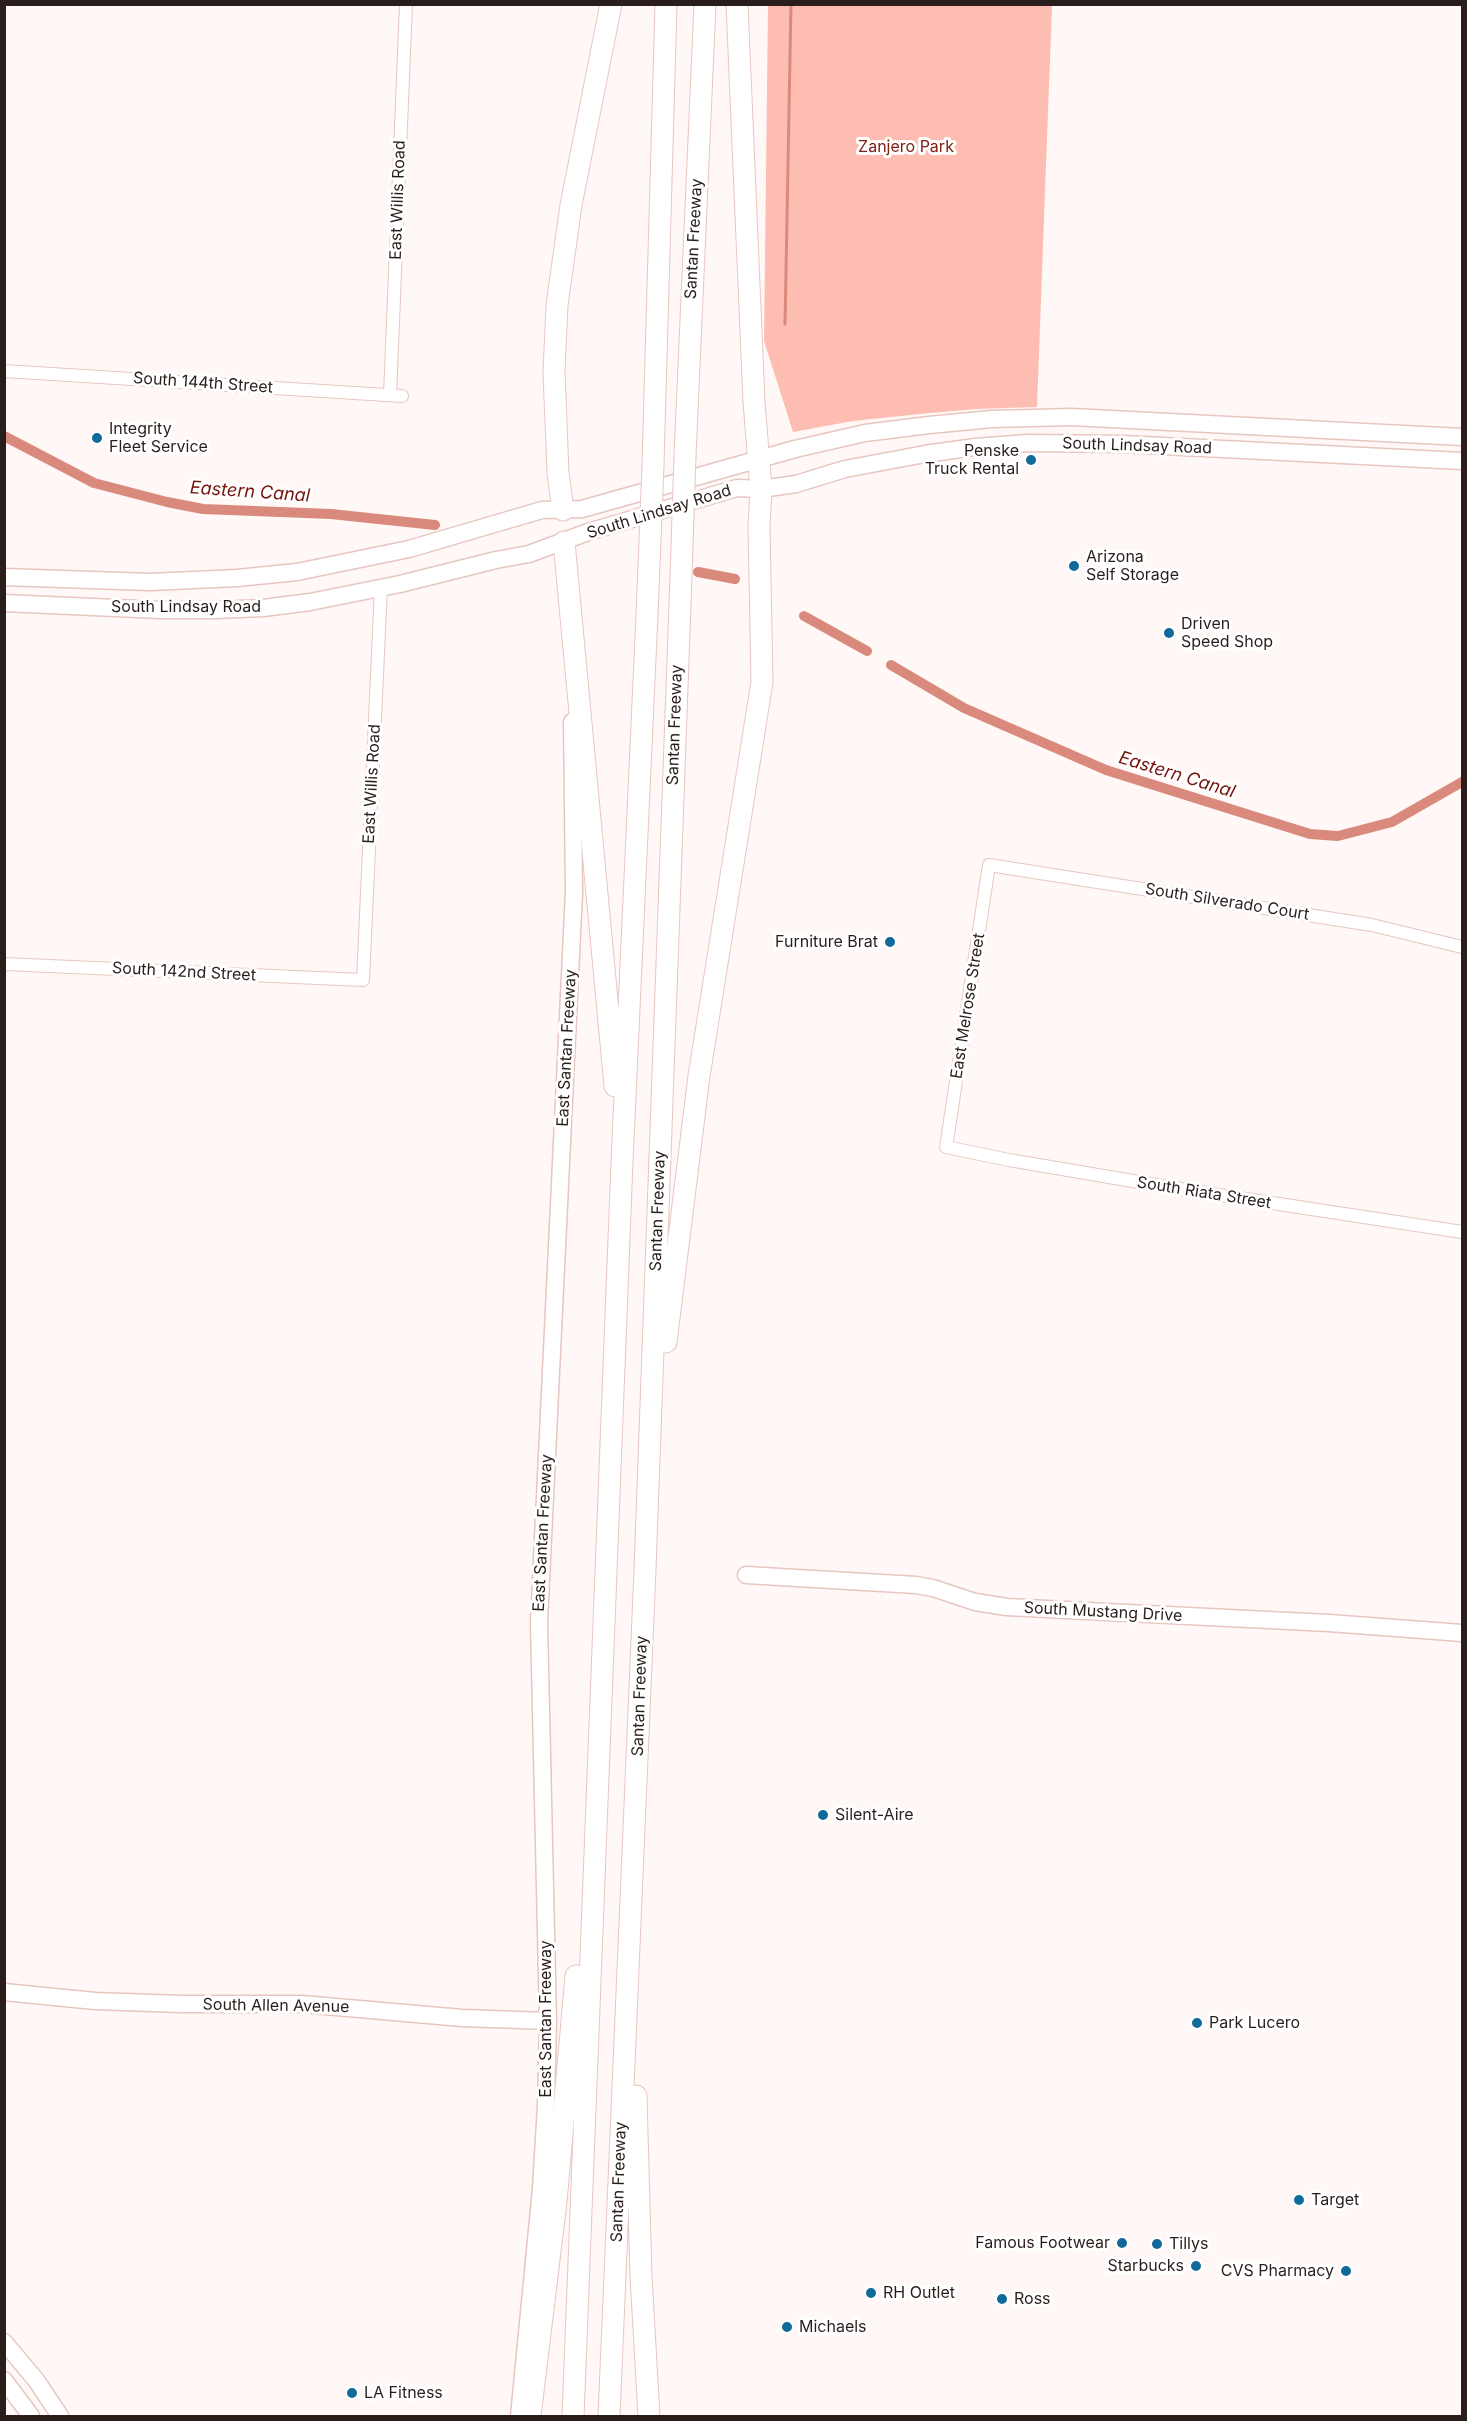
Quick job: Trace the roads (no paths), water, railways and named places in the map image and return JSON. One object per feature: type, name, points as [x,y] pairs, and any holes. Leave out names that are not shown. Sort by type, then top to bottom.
[{"type":"highway","points":[[563,510],[558,473],[554,391],[557,305],[571,205],[611,4]]},
{"type":"highway","name":"Santan Freeway","points":[[573,2416],[622,1162],[653,465],[666,4]]},
{"type":"highway","name":"Santan Freeway","points":[[609,2416],[645,1570],[685,456],[705,4]]},
{"type":"highway","points":[[645,1570],[658,1403],[694,1109],[761,697],[763,668],[759,527],[761,489],[754,402],[737,4]]},
{"type":"highway","points":[[564,542],[622,1162]]},
{"type":"highway","points":[[633,1852],[638,1914],[637,2169],[649,2416]]},
{"type":"highway","points":[[530,2416],[556,2202],[579,1949],[594,1875]]},
{"type":"main road","name":"South Lindsay Road","points":[[4,577],[150,582],[237,578],[297,572],[409,549],[542,510],[582,510],[759,459],[865,434],[992,419],[1072,417],[1462,437]]},
{"type":"main road","points":[[1123,444],[1145,436],[1185,434],[1192,432],[1202,424]]},
{"type":"main road","points":[[1201,448],[1213,439],[1222,436],[1264,435],[1293,429]]},
{"type":"main road","name":"South Lindsay Road","points":[[4,603],[215,610],[262,608],[310,602],[529,554],[588,532],[737,488],[761,489],[795,484],[844,469],[964,448],[1027,443],[1123,444],[1462,461]]},
{"type":"main road","points":[[563,510],[564,542]]},
{"type":"main road","name":"East Santan Freeway","points":[[519,2416],[542,2189],[548,2021],[539,1622],[574,892],[573,649]]},
{"type":"main road","name":"South Mustang Drive","points":[[746,1575],[916,1585],[933,1588],[975,1602],[1007,1607],[1329,1623],[1462,1633]]},
{"type":"main road","name":"South Allen Avenue","points":[[4,1992],[140,2003],[308,2004],[462,2018],[548,2021]]},
{"type":"main road","points":[[4,2342],[36,2380],[60,2416]]},
{"type":"main road","points":[[4,2380],[31,2416]]},
{"type":"street","name":"East Willis Road","points":[[396,395],[406,4]]},
{"type":"street","name":"South 144th Street","points":[[4,370],[396,395]]},
{"type":"street","name":"East Willis Road","points":[[363,980],[381,588]]},
{"type":"street","name":"South Silverado Court","points":[[989,865],[1372,925],[1462,947]]},
{"type":"street","name":"East Melrose Street","points":[[946,1147],[989,865]]},
{"type":"street","name":"South 142nd Street","points":[[4,964],[363,980]]},
{"type":"street","name":"South Riata Street","points":[[946,1147],[1174,1188],[1462,1232]]},
{"type":"waterway","points":[[785,324],[791,4]]},
{"type":"waterway","name":"Eastern Canal","points":[[4,436],[94,483],[167,502],[203,509],[331,514],[435,525]]},
{"type":"waterway","name":"Eastern Canal","points":[[698,572],[735,579]]},
{"type":"waterway","name":"Eastern Canal","points":[[804,616],[867,651]]},
{"type":"waterway","name":"Eastern Canal","points":[[891,665],[964,708],[1106,770],[1310,834],[1338,836],[1392,822],[1462,782]]},
{"type":"place","name":"Integrity Fleet Service","points":[[97,438]]},
{"type":"place","name":"Penske Truck Rental","points":[[1031,460]]},
{"type":"place","name":"Arizona Self Storage","points":[[1074,566]]},
{"type":"place","name":"Driven Speed Shop","points":[[1169,633]]},
{"type":"place","name":"Furniture Brat","points":[[890,942]]},
{"type":"place","name":"Silent-Aire","points":[[823,1815]]},
{"type":"place","name":"Park Lucero","points":[[1197,2023]]},
{"type":"place","name":"Target","points":[[1299,2200]]},
{"type":"place","name":"Famous Footwear","points":[[1122,2243]]},
{"type":"place","name":"Tillys","points":[[1157,2244]]},
{"type":"place","name":"Starbucks","points":[[1196,2266]]},
{"type":"place","name":"CVS Pharmacy","points":[[1346,2271]]},
{"type":"place","name":"RH Outlet","points":[[871,2293]]},
{"type":"place","name":"Ross","points":[[1002,2299]]},
{"type":"place","name":"Michaels","points":[[787,2327]]},
{"type":"place","name":"LA Fitness","points":[[352,2393]]},
{"type":"park label","name":"Zanjero Park","points":[[906,147]]}]
